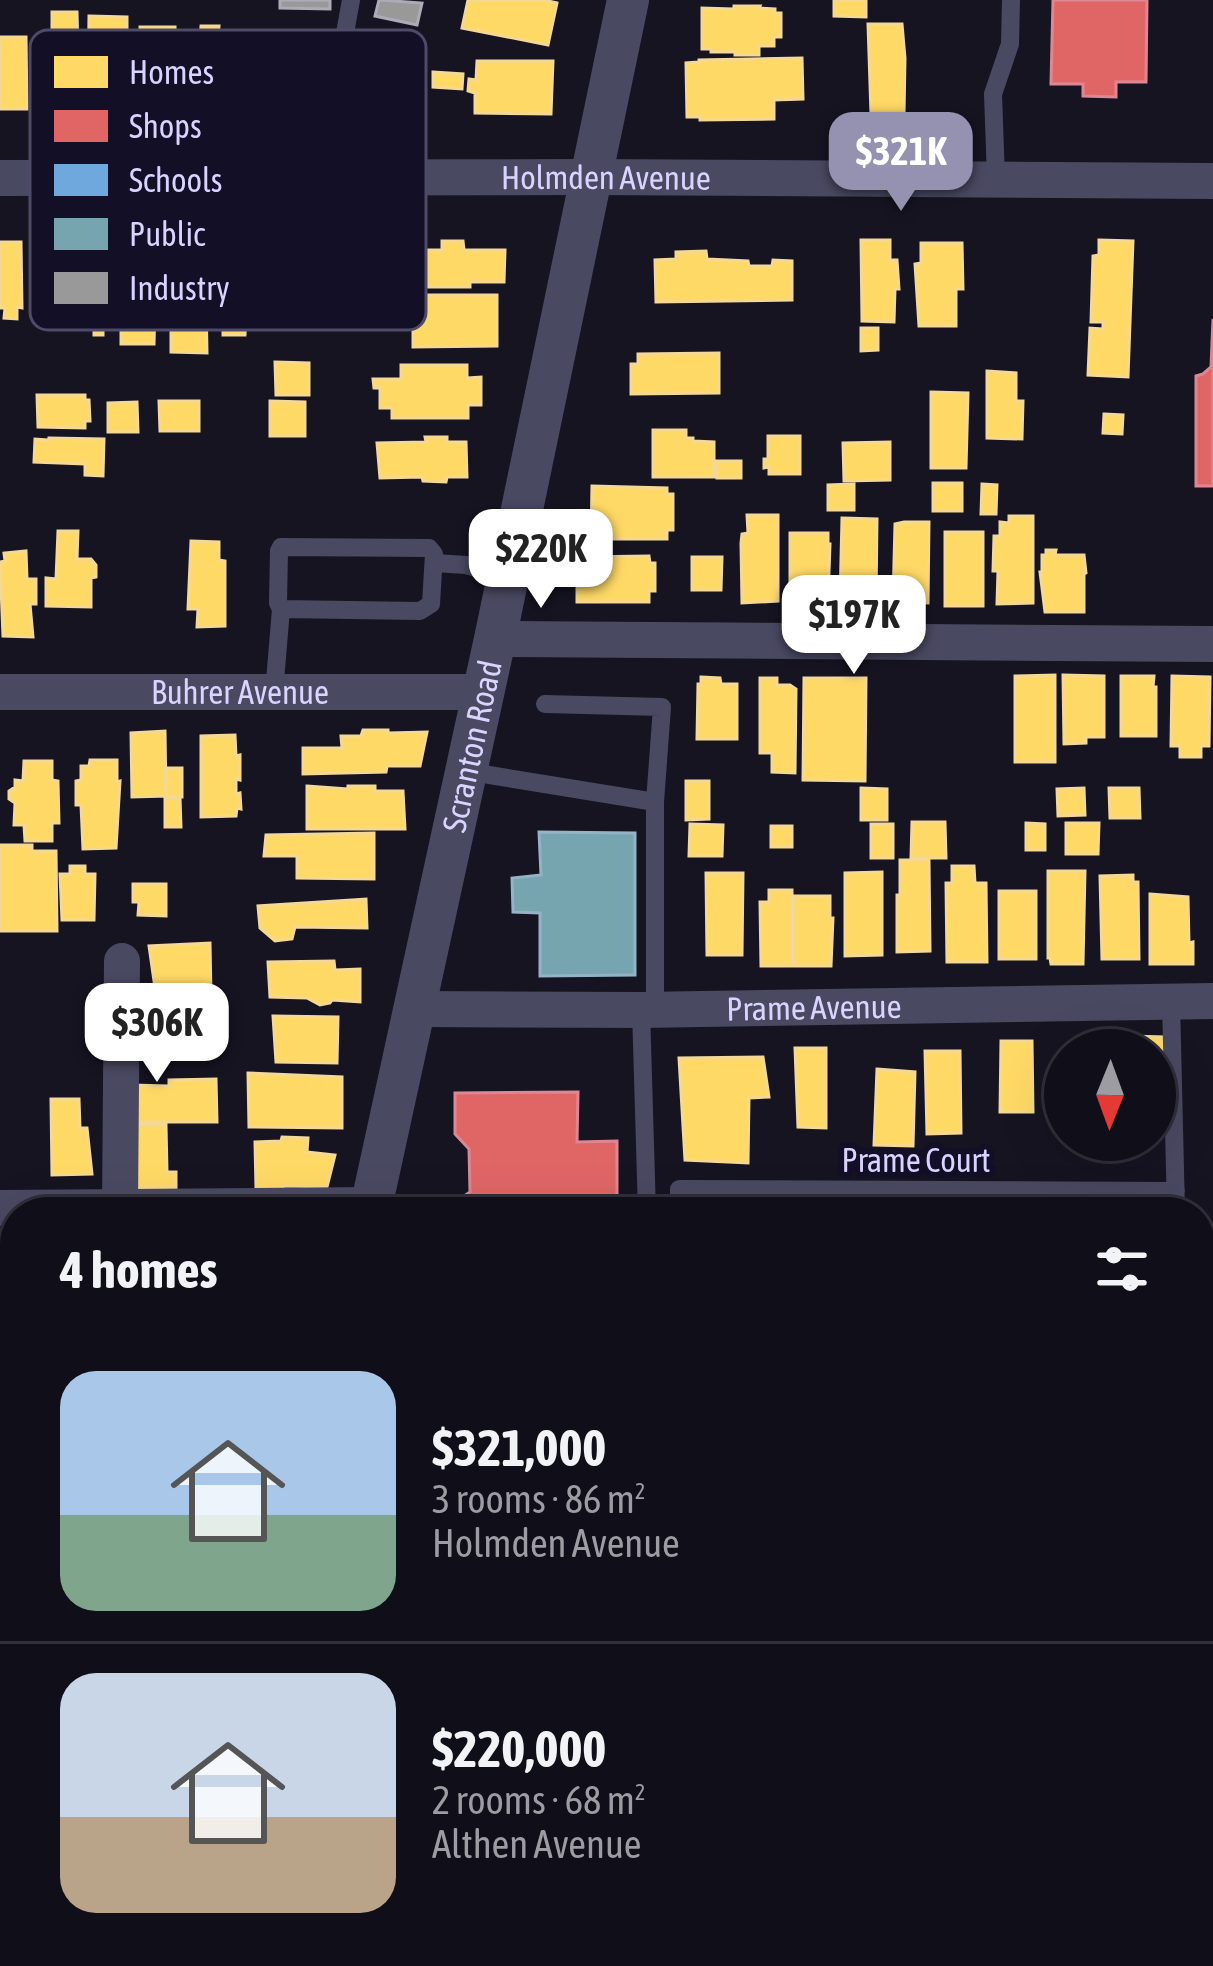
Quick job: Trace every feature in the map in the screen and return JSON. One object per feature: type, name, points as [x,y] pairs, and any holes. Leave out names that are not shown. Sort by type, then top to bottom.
[{"type":"street","name":"Scranton Road","points":[[373,1197],[628,0]]},
{"type":"street","name":"Holmden Avenue","points":[[426,177],[1213,181]]},
{"type":"street","name":"Holmden Avenue","points":[[0,178],[30,178]]},
{"type":"street","points":[[495,639],[1213,644]]},
{"type":"street","name":"Buhrer Avenue","points":[[0,692],[482,692]]},
{"type":"street","points":[[120,1197],[122,962]]},
{"type":"street","name":"Prame Avenue","points":[[415,1009],[1213,1001]]},
{"type":"lane","points":[[346,30],[351,0]]},
{"type":"lane","points":[[996,179],[993,94],[1010,44],[1011,0]]},
{"type":"lane","points":[[274,693],[281,609],[278,551],[285,545],[429,548],[434,554],[431,604],[419,611],[281,609]]},
{"type":"lane","points":[[435,563],[508,577]]},
{"type":"lane","points":[[545,704],[662,707],[648,1010],[646,1197]]},
{"type":"lane","points":[[465,771],[655,802]]},
{"type":"lane","points":[[1171,1001],[1176,1197]]},
{"type":"lane","name":"Prame Court","points":[[679,1197],[679,1189],[985,1197]]},
{"type":"building: Homes","points":[[468,0],[557,3],[548,45],[462,28]]},
{"type":"building: Homes","points":[[834,0],[866,0],[866,17],[834,16]]},
{"type":"building: Homes","points":[[760,6],[781,13],[781,37],[774,37],[774,46],[759,46],[759,55],[702,49],[702,8]]},
{"type":"building: Homes","points":[[52,12],[77,12],[77,30],[52,30]]},
{"type":"building: Homes","points":[[89,16],[127,17],[127,30],[89,30]]},
{"type":"building: Homes","points":[[868,24],[902,24],[904,114],[871,114]]},
{"type":"building: Homes","points":[[140,27],[175,27],[175,30]]},
{"type":"building: Homes","points":[[0,37],[26,37],[27,109],[0,109]]},
{"type":"building: Homes","points":[[802,58],[803,99],[774,100],[774,119],[687,117],[686,63]]},
{"type":"building: Homes","points":[[477,61],[553,61],[551,114],[475,113],[475,93],[468,91],[469,79],[476,80]]},
{"type":"building: Homes","points":[[433,72],[463,74],[462,89],[433,87]]},
{"type":"building: Homes","points":[[861,240],[890,240],[890,260],[897,260],[899,289],[895,289],[894,322],[862,321]]},
{"type":"building: Homes","points":[[1099,240],[1133,241],[1128,377],[1088,375],[1090,328],[1103,329],[1103,322],[1091,322],[1093,256],[1099,255]]},
{"type":"building: Homes","points":[[442,241],[463,241],[464,250],[505,250],[504,282],[426,287],[426,250],[442,250]]},
{"type":"building: Homes","points":[[0,242],[21,242],[22,308],[17,307],[17,319],[4,318],[5,308],[0,308]]},
{"type":"building: Homes","points":[[921,243],[962,243],[963,289],[956,289],[956,326],[919,326],[915,264],[921,263]]},
{"type":"building: Homes","points":[[706,251],[707,259],[748,261],[749,266],[792,261],[792,300],[656,302],[655,260],[676,259],[676,252]]},
{"type":"building: Homes","points":[[426,295],[497,295],[497,346],[413,347],[413,330],[426,330]]},
{"type":"building: Homes","points":[[861,328],[878,328],[878,350],[861,351]]},
{"type":"building: Homes","points":[[121,330],[154,330],[154,344],[121,344]]},
{"type":"building: Homes","points":[[171,330],[207,330],[207,353],[171,352]]},
{"type":"building: Homes","points":[[223,330],[245,330],[245,335],[223,335]]},
{"type":"building: Homes","points":[[719,353],[719,393],[631,394],[631,364],[638,364],[638,354]]},
{"type":"building: Homes","points":[[275,362],[309,363],[309,395],[276,395]]},
{"type":"building: Homes","points":[[401,365],[467,365],[467,378],[481,377],[481,405],[468,405],[468,418],[392,418],[392,408],[380,408],[380,388],[374,388],[373,379],[401,379]]},
{"type":"building: Homes","points":[[987,371],[1016,373],[1016,401],[1023,401],[1022,439],[987,438]]},
{"type":"building: Homes","points":[[931,392],[968,393],[966,468],[931,468]]},
{"type":"building: Homes","points":[[37,395],[85,395],[90,421],[85,421],[85,428],[38,427]]},
{"type":"building: Homes","points":[[159,401],[199,401],[199,431],[160,431]]},
{"type":"building: Homes","points":[[270,401],[305,402],[305,436],[270,436]]},
{"type":"building: Homes","points":[[137,402],[138,432],[108,432],[108,403]]},
{"type":"building: Homes","points":[[1104,414],[1123,415],[1122,434],[1103,433]]},
{"type":"building: Homes","points":[[653,430],[686,430],[686,438],[693,441],[714,442],[714,477],[653,477]]},
{"type":"building: Homes","points":[[768,436],[800,436],[800,474],[769,474],[769,467],[764,468]]},
{"type":"building: Homes","points":[[425,437],[466,442],[467,477],[447,477],[446,482],[380,478],[377,443],[426,442]]},
{"type":"building: Homes","points":[[35,439],[104,439],[103,476],[85,475],[85,464],[34,462]]},
{"type":"building: Homes","points":[[890,442],[890,480],[844,481],[843,443]]},
{"type":"building: Homes","points":[[717,461],[741,461],[741,478],[717,478]]},
{"type":"building: Homes","points":[[933,483],[962,483],[962,511],[933,511]]},
{"type":"building: Homes","points":[[854,484],[854,510],[828,510],[828,485]]},
{"type":"building: Homes","points":[[982,484],[997,485],[996,514],[981,514]]},
{"type":"building: Homes","points":[[592,486],[667,488],[667,494],[673,494],[673,530],[667,530],[667,539],[591,539]]},
{"type":"building: Homes","points":[[747,515],[778,515],[778,601],[742,603],[741,543],[742,534],[748,533]]},
{"type":"building: Homes","points":[[1009,516],[1033,516],[1033,603],[997,604],[994,536],[1000,536],[1000,522],[1009,523]]},
{"type":"building: Homes","points":[[842,518],[877,519],[876,601],[840,601]]},
{"type":"building: Homes","points":[[929,522],[928,603],[893,602],[895,524]]},
{"type":"building: Homes","points":[[58,531],[78,531],[77,559],[91,559],[96,565],[91,607],[46,606],[46,578],[56,579]]},
{"type":"building: Homes","points":[[945,532],[983,532],[983,606],[945,606]]},
{"type":"building: Homes","points":[[790,533],[828,533],[828,600],[790,600]]},
{"type":"building: Homes","points":[[191,541],[219,542],[219,560],[225,561],[225,626],[197,627],[198,609],[188,609]]},
{"type":"building: Homes","points":[[1046,550],[1056,550],[1055,555],[1084,555],[1084,612],[1045,612],[1040,572]]},
{"type":"building: Homes","points":[[26,551],[27,579],[36,579],[36,604],[30,604],[33,637],[3,636],[0,562],[5,561],[4,553]]},
{"type":"building: Homes","points":[[649,556],[650,563],[655,563],[655,591],[649,591],[649,602],[577,602],[577,557]]},
{"type":"building: Homes","points":[[692,557],[722,557],[721,590],[692,590]]},
{"type":"building: Homes","points":[[1055,675],[1055,762],[1015,762],[1015,676]]},
{"type":"building: Homes","points":[[1063,675],[1104,676],[1104,737],[1064,744]]},
{"type":"building: Homes","points":[[1121,676],[1154,676],[1156,736],[1121,736]]},
{"type":"building: Homes","points":[[1172,676],[1210,677],[1209,746],[1201,746],[1201,757],[1180,757],[1180,746],[1171,746]]},
{"type":"building: Homes","points":[[701,677],[737,684],[737,739],[697,739]]},
{"type":"building: Homes","points":[[760,678],[777,678],[777,685],[796,689],[795,773],[772,772],[772,753],[760,753]]},
{"type":"building: Homes","points":[[804,678],[866,678],[865,781],[803,780]]},
{"type":"building: Homes","points":[[363,730],[427,732],[420,766],[387,766],[386,772],[303,774],[303,748],[342,748],[341,736],[361,736]]},
{"type":"building: Homes","points":[[165,731],[166,796],[132,797],[131,733]]},
{"type":"building: Homes","points":[[235,735],[236,756],[240,755],[236,794],[240,793],[241,809],[237,808],[236,816],[201,817],[201,736]]},
{"type":"building: Homes","points":[[90,760],[117,760],[116,848],[83,849],[76,781],[81,780],[81,766],[89,766]]},
{"type":"building: Homes","points":[[24,761],[52,761],[52,780],[58,781],[59,823],[52,823],[52,841],[25,841],[24,825],[14,825],[15,803],[9,791],[15,780],[23,781]]},
{"type":"building: Homes","points":[[167,768],[182,768],[182,797],[166,797]]},
{"type":"building: Homes","points":[[686,781],[709,781],[709,819],[686,820]]},
{"type":"building: Homes","points":[[307,786],[403,791],[405,829],[307,829]]},
{"type":"building: Homes","points":[[861,788],[887,789],[887,820],[861,820]]},
{"type":"building: Homes","points":[[1084,788],[1085,815],[1058,816],[1057,789]]},
{"type":"building: Homes","points":[[1109,788],[1139,788],[1140,818],[1110,818]]},
{"type":"building: Homes","points":[[180,797],[181,827],[165,827],[165,798]]},
{"type":"building: Homes","points":[[912,822],[945,822],[946,858],[911,858]]},
{"type":"building: Homes","points":[[1026,823],[1045,824],[1045,850],[1026,850]]},
{"type":"building: Homes","points":[[1066,823],[1099,823],[1098,854],[1066,854]]},
{"type":"building: Homes","points":[[690,824],[723,825],[722,856],[689,856]]},
{"type":"building: Homes","points":[[871,824],[893,824],[893,858],[871,858]]},
{"type":"building: Homes","points":[[771,826],[792,826],[792,847],[771,847]]},
{"type":"building: Homes","points":[[374,833],[374,879],[297,878],[297,856],[264,856],[266,835]]},
{"type":"building: Homes","points":[[0,845],[56,851],[57,931],[0,931]]},
{"type":"building: Homes","points":[[900,860],[929,860],[930,951],[897,952]]},
{"type":"building: Homes","points":[[70,866],[85,866],[85,874],[95,874],[94,920],[62,920],[60,874],[70,874]]},
{"type":"building: Homes","points":[[952,866],[974,866],[975,883],[986,883],[987,962],[947,962],[946,883],[952,883]]},
{"type":"building: Homes","points":[[1048,871],[1085,871],[1083,964],[1051,964],[1048,958]]},
{"type":"building: Homes","points":[[882,872],[882,955],[845,956],[845,873]]},
{"type":"building: Homes","points":[[706,873],[743,873],[742,955],[707,955]]},
{"type":"building: Homes","points":[[1133,875],[1133,882],[1138,882],[1139,959],[1102,959],[1100,876]]},
{"type":"building: Homes","points":[[133,884],[166,884],[166,916],[138,915]]},
{"type":"building: Homes","points":[[769,890],[792,890],[792,966],[761,966],[760,902],[769,902]]},
{"type":"building: Homes","points":[[999,891],[1036,891],[1036,959],[999,959]]},
{"type":"building: Homes","points":[[1150,894],[1188,897],[1193,964],[1150,964]]},
{"type":"building: Homes","points":[[794,896],[830,896],[831,966],[794,966]]},
{"type":"building: Homes","points":[[366,899],[367,928],[295,927],[292,939],[275,941],[260,928],[258,906]]},
{"type":"building: Homes","points":[[210,943],[211,996],[156,995],[149,946]]},
{"type":"building: Homes","points":[[334,961],[335,970],[360,969],[360,1002],[332,1000],[320,1005],[307,998],[270,997],[268,962]]},
{"type":"building: Homes","points":[[177,1013],[200,1013],[200,1019],[212,1019],[211,1057],[169,1058],[168,1022],[179,1021]]},
{"type":"building: Homes","points":[[273,1016],[338,1017],[337,1063],[276,1062]]},
{"type":"building: Homes","points":[[1001,1041],[1032,1041],[1033,1112],[1000,1112]]},
{"type":"building: Homes","points":[[795,1048],[826,1048],[826,1128],[798,1127]]},
{"type":"building: Homes","points":[[925,1051],[960,1051],[961,1133],[927,1134]]},
{"type":"building: Homes","points":[[763,1057],[769,1097],[749,1098],[748,1163],[685,1160],[679,1058]]},
{"type":"building: Homes","points":[[877,1069],[915,1072],[913,1146],[874,1145]]},
{"type":"building: Homes","points":[[248,1073],[342,1077],[342,1128],[249,1127]]},
{"type":"building: Homes","points":[[216,1079],[217,1122],[134,1122],[133,1085]]},
{"type":"building: Homes","points":[[51,1099],[79,1099],[80,1128],[87,1128],[92,1174],[52,1175]]},
{"type":"building: Homes","points":[[136,1125],[166,1125],[167,1172],[176,1172],[176,1188],[137,1188]]},
{"type":"building: Homes","points":[[282,1137],[308,1138],[307,1152],[335,1155],[327,1187],[256,1189],[255,1142],[281,1141]]},
{"type":"building: Shops","points":[[1053,0],[1147,0],[1146,82],[1116,82],[1116,97],[1083,96],[1083,84],[1051,84]]},
{"type":"building: Shops","points":[[1213,319],[1213,486],[1196,486],[1196,376],[1211,367]]},
{"type":"building: Shops","points":[[578,1092],[577,1142],[617,1141],[617,1197],[462,1197],[470,1192],[469,1149],[455,1134],[455,1093]]},
{"type":"building: Public","points":[[539,832],[635,833],[635,975],[540,976],[540,913],[513,912],[512,878],[541,875]]},
{"type":"building: Industry","points":[[280,0],[330,0],[330,9],[280,8]]},
{"type":"building: Industry","points":[[379,0],[422,3],[417,25],[375,16]]}]
